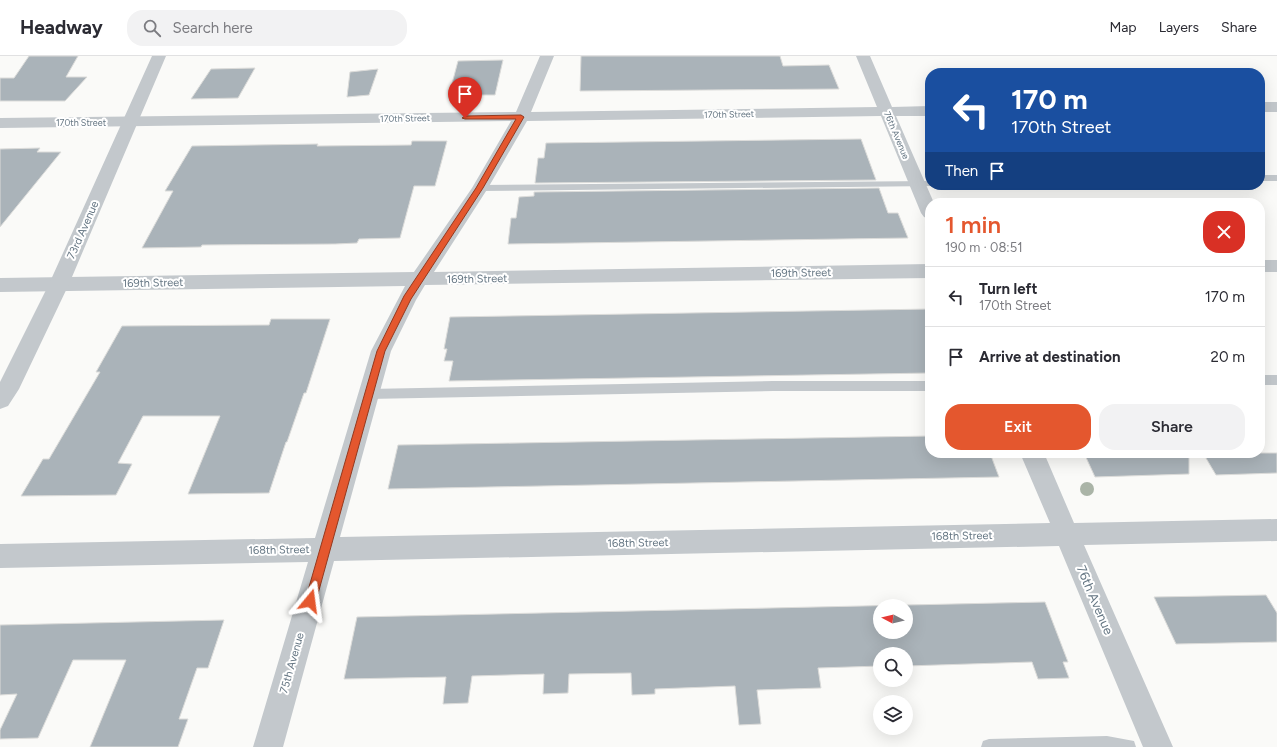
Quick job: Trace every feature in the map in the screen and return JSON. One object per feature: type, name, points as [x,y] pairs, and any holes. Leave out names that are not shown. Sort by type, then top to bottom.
[{"type":"street","name":"73rd Avenue","points":[[0,400],[11,383],[59,284],[159,56]]},
{"type":"street","name":"75th Avenue","points":[[268,747],[326,549],[381,351],[407,298],[480,188],[521,117],[547,56]]},
{"type":"street","name":"76th Avenue","points":[[863,56],[887,112],[924,184]]},
{"type":"street","points":[[1265,107],[1277,107]]},
{"type":"street","name":"170th Street","points":[[0,123],[925,111]]},
{"type":"street","points":[[1265,266],[1277,266]]},
{"type":"street","name":"169th Street","points":[[0,285],[925,271]]},
{"type":"street","name":"76th Avenue","points":[[1034,458],[1158,747]]},
{"type":"street","name":"168th Street","points":[[0,556],[1277,530]]},
{"type":"lane","points":[[1265,178],[1277,178]]},
{"type":"lane","points":[[480,188],[924,184]]},
{"type":"lane","points":[[1265,380],[1277,380]]},
{"type":"lane","points":[[368,394],[773,386],[925,386]]},
{"type":"lane","points":[[989,747],[1107,744],[1128,747]]},
{"type":"building","points":[[29,56],[78,56],[66,77],[87,77],[65,101],[0,101],[0,78],[14,78]]},
{"type":"building","points":[[581,56],[780,56],[783,66],[829,65],[839,89],[580,91]]},
{"type":"building","points":[[503,60],[495,95],[449,95],[458,61]]},
{"type":"building","points":[[255,68],[238,98],[191,99],[211,69]]},
{"type":"building","points":[[378,69],[369,95],[347,97],[350,72]]},
{"type":"building","points":[[861,139],[876,180],[535,183],[538,158],[544,158],[546,143]]},
{"type":"building","points":[[412,141],[447,141],[435,186],[414,186],[400,238],[359,239],[357,243],[335,244],[202,245],[201,247],[142,248],[173,191],[165,191],[192,146],[318,144],[317,146],[411,145]]},
{"type":"building","points":[[40,148],[37,152],[61,152],[0,227],[0,149]]},
{"type":"building","points":[[879,188],[888,213],[898,213],[908,238],[508,244],[511,218],[516,218],[519,197],[534,196],[534,192]]},
{"type":"building","points":[[925,309],[925,373],[449,381],[453,361],[444,361],[447,349],[444,349],[450,317]]},
{"type":"building","points":[[271,319],[330,319],[306,393],[304,393],[269,493],[188,494],[220,416],[143,416],[118,463],[132,464],[116,495],[21,496],[43,459],[49,459],[100,372],[96,372],[122,326],[269,325]]},
{"type":"building","points":[[925,436],[925,458],[992,458],[999,477],[388,489],[398,445]]},
{"type":"building","points":[[1265,453],[1277,453],[1277,473],[1216,475],[1206,458],[1265,458]]},
{"type":"building","points":[[1086,458],[1189,458],[1189,474],[1095,477]]},
{"type":"building","points":[[1266,595],[1277,613],[1277,642],[1176,644],[1154,597]]},
{"type":"building","points":[[1045,602],[1068,662],[1063,662],[1069,678],[1038,679],[1032,662],[913,666],[913,647],[873,647],[873,666],[818,668],[821,688],[757,690],[761,724],[739,725],[735,686],[655,689],[655,694],[632,695],[631,673],[569,674],[568,693],[543,694],[544,674],[472,676],[468,703],[443,704],[446,677],[344,679],[357,617],[873,606],[873,639],[913,639],[913,605]]},
{"type":"building","points":[[224,620],[208,668],[197,668],[179,719],[188,719],[178,747],[90,747],[126,660],[73,660],[38,738],[0,739],[0,730],[17,694],[0,695],[0,625]]},
{"type":"route","points":[[310,601],[381,351],[407,298],[480,188],[521,117],[465,118]]}]
